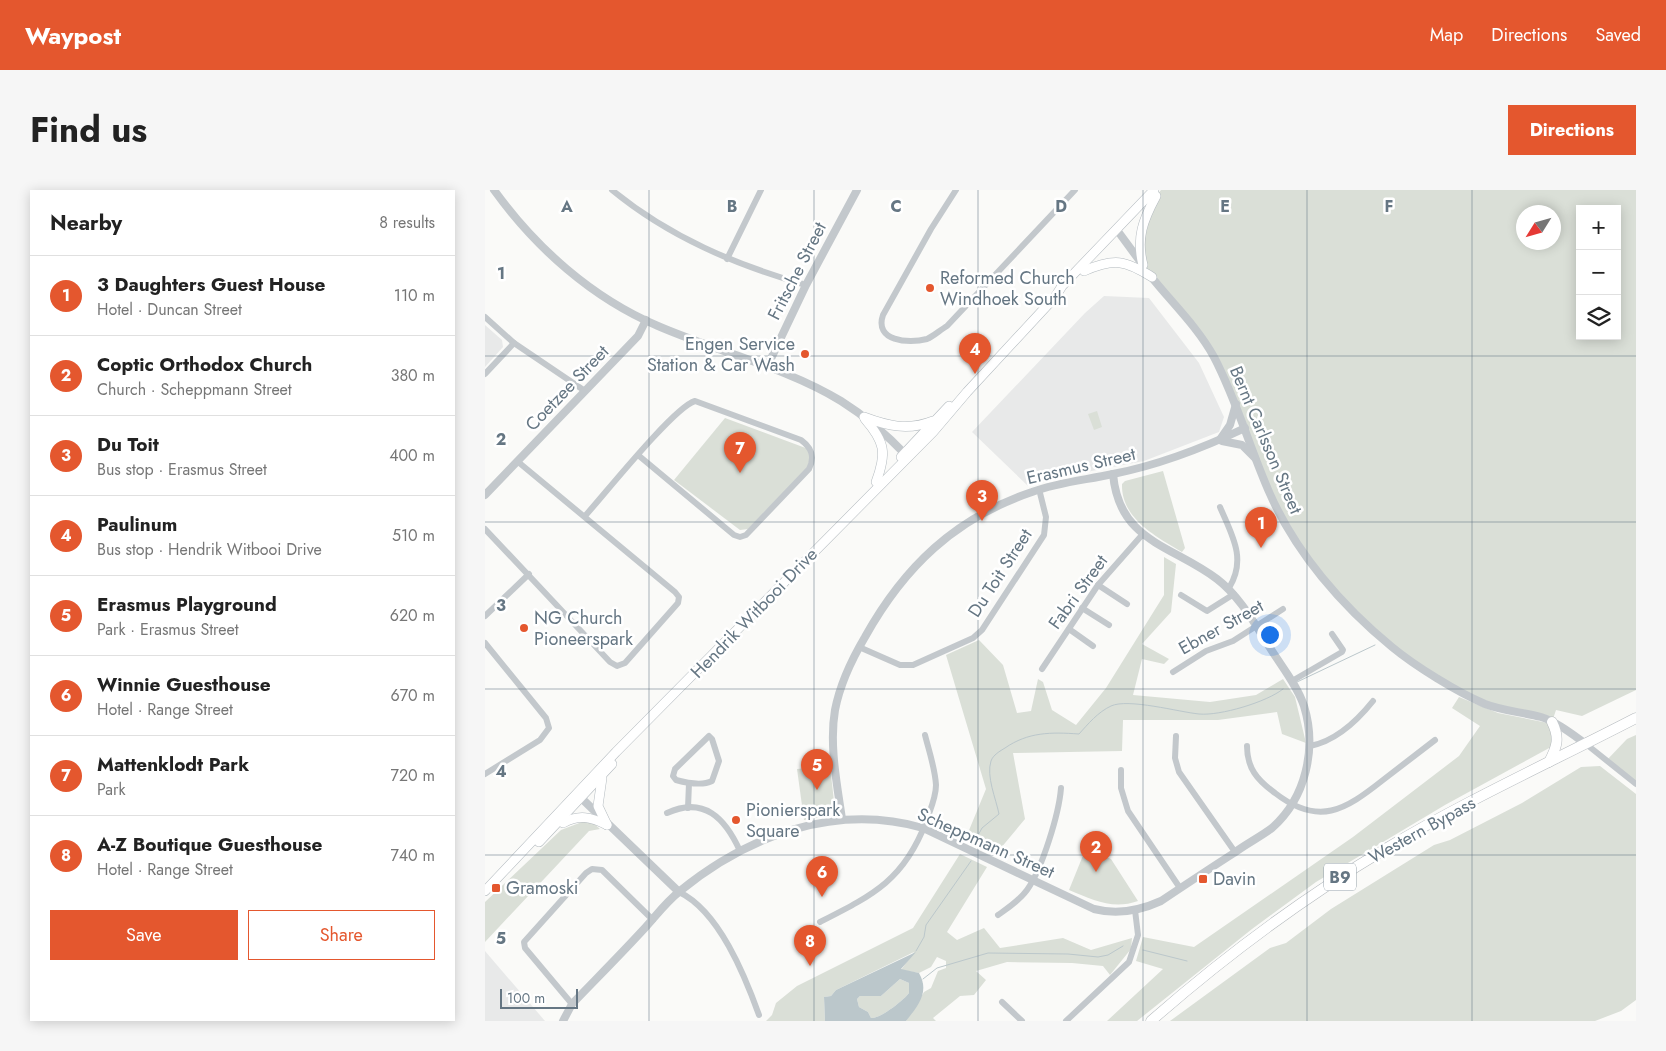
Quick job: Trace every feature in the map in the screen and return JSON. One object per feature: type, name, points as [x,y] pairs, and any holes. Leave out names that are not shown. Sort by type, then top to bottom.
[{"type":"highway","name":"Western Bypass","points":[[1151,1021],[1259,932],[1318,890],[1387,848],[1636,718]]},
{"type":"highway","points":[[1549,762],[1556,748],[1558,738],[1552,722]]},
{"type":"main road","name":"Hendrik Witbooi Drive","points":[[1055,297],[1062,286],[1157,192]]},
{"type":"main road","points":[[1143,265],[1139,234],[1145,216],[1157,192]]},
{"type":"main road","name":"Hendrik Witbooi Drive","points":[[871,493],[876,482],[907,456],[935,421],[967,392],[1055,297],[1084,271],[1118,232]]},
{"type":"main road","points":[[1084,271],[1102,264],[1122,262],[1152,277]]},
{"type":"main road","name":"Hendrik Witbooi Drive","points":[[486,890],[553,829],[616,752],[956,407],[967,392]]},
{"type":"main road","points":[[863,417],[881,424],[904,428],[916,427],[935,421]]},
{"type":"main road","points":[[863,417],[882,444],[883,460],[876,482]]},
{"type":"main road","name":"Hendrik Witbooi Drive","points":[[486,890],[602,776],[637,732]]},
{"type":"main road","points":[[602,776],[598,806],[607,825]]},
{"type":"main road","points":[[553,829],[571,819],[579,817],[595,819],[607,825]]},
{"type":"street","points":[[494,190],[533,238],[553,258],[593,289],[658,326],[767,367],[831,395],[863,417],[907,456]]},
{"type":"street","points":[[612,190],[661,226],[727,259],[806,285]]},
{"type":"street","points":[[727,259],[761,190]]},
{"type":"street","name":"Fritsche Street","points":[[767,367],[806,285],[857,190]]},
{"type":"street","points":[[956,190],[931,229],[883,316],[880,324],[882,332],[890,338],[901,340],[927,339],[941,330],[957,317],[1075,190]]},
{"type":"street","name":"Bernt Carlsson Street","points":[[1118,232],[1202,338],[1236,404],[1270,494],[1297,543],[1320,574],[1369,627],[1393,648],[1475,699],[1552,722],[1586,744]]},
{"type":"street","points":[[630,311],[639,326],[638,336]]},
{"type":"street","points":[[485,317],[513,343],[585,391]]},
{"type":"street","name":"Coetzee Street","points":[[485,495],[638,336],[646,320]]},
{"type":"street","points":[[638,336],[646,329],[658,326]]},
{"type":"street","points":[[485,374],[513,343]]},
{"type":"street","points":[[585,516],[638,455],[684,406],[695,401],[801,440],[811,450],[813,458],[809,469],[746,535],[740,537],[734,535],[638,455]]},
{"type":"street","points":[[1217,441],[1230,425],[1236,404]]},
{"type":"street","name":"Erasmus Street","points":[[842,819],[833,723],[843,682],[859,647],[886,600],[919,561],[969,522],[1007,501],[1039,489],[1074,480],[1113,474],[1159,463],[1245,428]]},
{"type":"street","points":[[1217,441],[1229,441],[1242,445],[1257,460]]},
{"type":"street","points":[[485,528],[610,662],[617,666],[625,663],[674,609],[679,597],[585,516],[517,461]]},
{"type":"street","name":"Scheppmann Street","points":[[563,1021],[572,1004],[679,892],[740,851],[791,830],[842,819],[885,819],[923,828],[1094,910],[1105,912],[1135,910],[1161,901],[1272,827],[1292,805],[1303,779],[1310,746],[1303,705],[1292,681],[1231,591],[1193,564],[1142,534],[1126,518],[1119,504],[1113,474]]},
{"type":"street","name":"Du Toit Street","points":[[859,647],[900,665],[913,665],[977,634],[1044,535],[1047,524],[1039,489]]},
{"type":"street","points":[[1181,595],[1207,611],[1231,591],[1239,558],[1238,549],[1220,506]]},
{"type":"street","name":"Fabri Street","points":[[1042,669],[1098,585],[1142,534]]},
{"type":"street","points":[[485,616],[529,574]]},
{"type":"street","points":[[1098,585],[1127,604]]},
{"type":"street","points":[[1082,608],[1109,624]]},
{"type":"street","name":"Ebner Street","points":[[1173,672],[1206,651],[1228,644],[1283,609]]},
{"type":"street","points":[[1069,629],[1093,646]]},
{"type":"street","points":[[1292,681],[1342,652],[1343,650],[1332,634]]},
{"type":"street","points":[[485,643],[546,718],[549,728],[541,740],[485,774]]},
{"type":"street","points":[[1310,746],[1332,738],[1357,718],[1373,701]]},
{"type":"street","points":[[820,922],[869,897],[886,884],[905,862],[923,828],[932,805],[936,785],[925,735]]},
{"type":"street","points":[[1176,736],[1175,758],[1179,772],[1235,852]]},
{"type":"street","points":[[711,737],[719,761],[718,768],[709,783],[689,783],[676,780],[674,771],[705,738],[711,737]]},
{"type":"street","points":[[1247,746],[1247,758],[1252,772],[1267,787],[1292,805],[1309,811],[1323,813],[1349,805],[1435,740]]},
{"type":"street","points":[[1586,744],[1636,784]]},
{"type":"street","points":[[1121,770],[1121,788],[1127,811],[1180,888]]},
{"type":"street","points":[[688,808],[689,783]]},
{"type":"street","points":[[998,916],[1021,896],[1032,880],[1058,813],[1061,788]]},
{"type":"street","points":[[580,797],[607,825],[707,916],[724,939],[747,984],[759,1015]]},
{"type":"street","points":[[667,813],[688,808],[709,810],[715,814],[740,851]]},
{"type":"street","points":[[572,1004],[525,948],[524,942],[586,873],[592,869],[602,870],[653,920]]},
{"type":"street","points":[[1067,1021],[1129,962],[1137,935],[1135,910]]},
{"type":"street","points":[[1002,1002],[1021,1021]]},
{"type":"shaded area","points":[[1161,190],[1636,190],[1636,690],[1582,716],[1556,710],[1552,722],[1487,705],[1393,648],[1344,602],[1283,520],[1214,357],[1143,265],[1139,245],[1156,196]]},
{"type":"shaded area","points":[[1104,296],[1149,298],[1199,363],[1224,417],[1219,432],[1144,461],[1055,478],[1028,486],[972,432],[1085,313]]},
{"type":"shaded area","points":[[485,325],[502,340],[503,347],[485,367]]},
{"type":"shaded area","points":[[1097,411],[1102,427],[1094,430],[1088,414]]},
{"type":"shaded area","points":[[725,418],[811,450],[808,467],[748,529],[740,530],[674,480]]},
{"type":"shaded area","points":[[1163,471],[1185,548],[1182,552],[1142,526],[1127,507],[1123,496],[1122,484],[1125,481]]},
{"type":"shaded area","points":[[1164,557],[1176,564],[1171,612],[1142,644],[1169,659],[1164,664],[1142,659],[1133,695],[1210,702],[1256,695],[1283,679],[1295,697],[1306,743],[1282,734],[1277,712],[1218,720],[1123,720],[1122,751],[1013,753],[1025,819],[995,855],[965,840],[986,789],[946,655],[979,640],[1003,665],[1017,713],[1031,711],[1038,679],[1043,682],[1052,710],[1076,725],[1106,688],[1164,595]]},
{"type":"shaded area","points":[[1459,697],[1498,713],[1548,723],[1554,734],[1551,747],[1445,805],[1316,882],[1252,929],[1137,1021],[1107,1021],[1163,969],[1136,961],[1143,937],[1194,947],[1353,837],[1459,756],[1480,726],[1452,708]]},
{"type":"shaded area","points":[[1636,735],[1636,784],[1606,761],[1627,739]]},
{"type":"shaded area","points":[[830,766],[835,810],[832,815],[804,820],[797,769]]},
{"type":"shaded area","points":[[1600,766],[1636,794],[1636,1000],[1621,1011],[1595,1021],[1170,1021],[1270,948],[1286,943],[1331,909],[1434,845],[1450,840],[1522,803],[1581,767]]},
{"type":"shaded area","points":[[582,822],[592,822],[600,829],[589,831],[485,942],[485,902],[561,830]]},
{"type":"shaded area","points":[[1086,848],[1111,859],[1138,901],[1129,904],[1103,903],[1069,890]]},
{"type":"shaded area","points":[[960,854],[987,867],[947,932],[957,940],[984,928],[1000,948],[1063,938],[1091,950],[1132,938],[1131,949],[1110,975],[1103,966],[1072,963],[1007,962],[976,971],[986,980],[974,995],[960,996],[933,1018],[936,1021],[906,1021],[924,992],[931,988],[938,971],[946,968],[946,961],[937,957],[931,967],[919,973],[901,970],[914,952],[836,990],[831,996],[824,997],[825,1021],[766,1021],[772,1015],[776,1003],[797,986],[913,928]]},
{"type":"shaded area","points":[[485,951],[545,1021],[485,1021]]},
{"type":"shaded area","points":[[916,952],[901,969],[919,973],[922,980],[923,993],[915,1010],[906,1021],[825,1021],[824,997],[831,996],[836,990]],"holes":[[[900,979],[909,983],[909,993],[880,1016],[871,1018],[868,1012],[859,1007],[857,999],[860,996],[881,996]]]},
{"type":"shaded area","points":[[900,979],[909,983],[909,993],[892,1008],[880,1016],[871,1018],[868,1012],[859,1007],[857,999],[860,996],[881,996]]},
{"type":"waterway","points":[[1297,682],[1375,645]]},
{"type":"waterway","points":[[976,839],[982,828],[999,814],[990,774],[991,761],[997,753],[1022,739],[1040,734],[1079,734],[1102,712],[1111,706],[1119,704],[1141,704],[1199,714],[1219,713],[1266,699],[1283,689]]},
{"type":"waterway","points":[[916,951],[924,937],[926,925],[971,861]]},
{"type":"waterway","points":[[923,979],[937,968],[988,953],[1068,954],[1098,957],[1108,955],[1123,946]]},
{"type":"waterway","points":[[1143,950],[1187,961]]},
{"type":"place","name":"Reformed Church Windhoek South","points":[[930,288]]},
{"type":"place","name":"Engen Service Station & Car Wash","points":[[805,354]]},
{"type":"place","name":"Paulinum","points":[[975,374]]},
{"type":"place","name":"Mattenklodt Park","points":[[740,473]]},
{"type":"place","name":"Du Toit","points":[[982,521]]},
{"type":"place","name":"3 Daughters Guest House","points":[[1261,548]]},
{"type":"place","name":"NG Church Pioneerspark","points":[[524,628]]},
{"type":"place","name":"Erasmus Playground","points":[[817,790]]},
{"type":"place","name":"Pionierspark Square","points":[[736,820]]},
{"type":"place","name":"Coptic Orthodox Church","points":[[1096,872]]},
{"type":"place","name":"Davin","points":[[1203,879]]},
{"type":"place","name":"Gramoski","points":[[496,888]]},
{"type":"place","name":"Winnie Guesthouse","points":[[822,897]]},
{"type":"place","name":"A-Z Boutique Guesthouse","points":[[810,966]]}]
